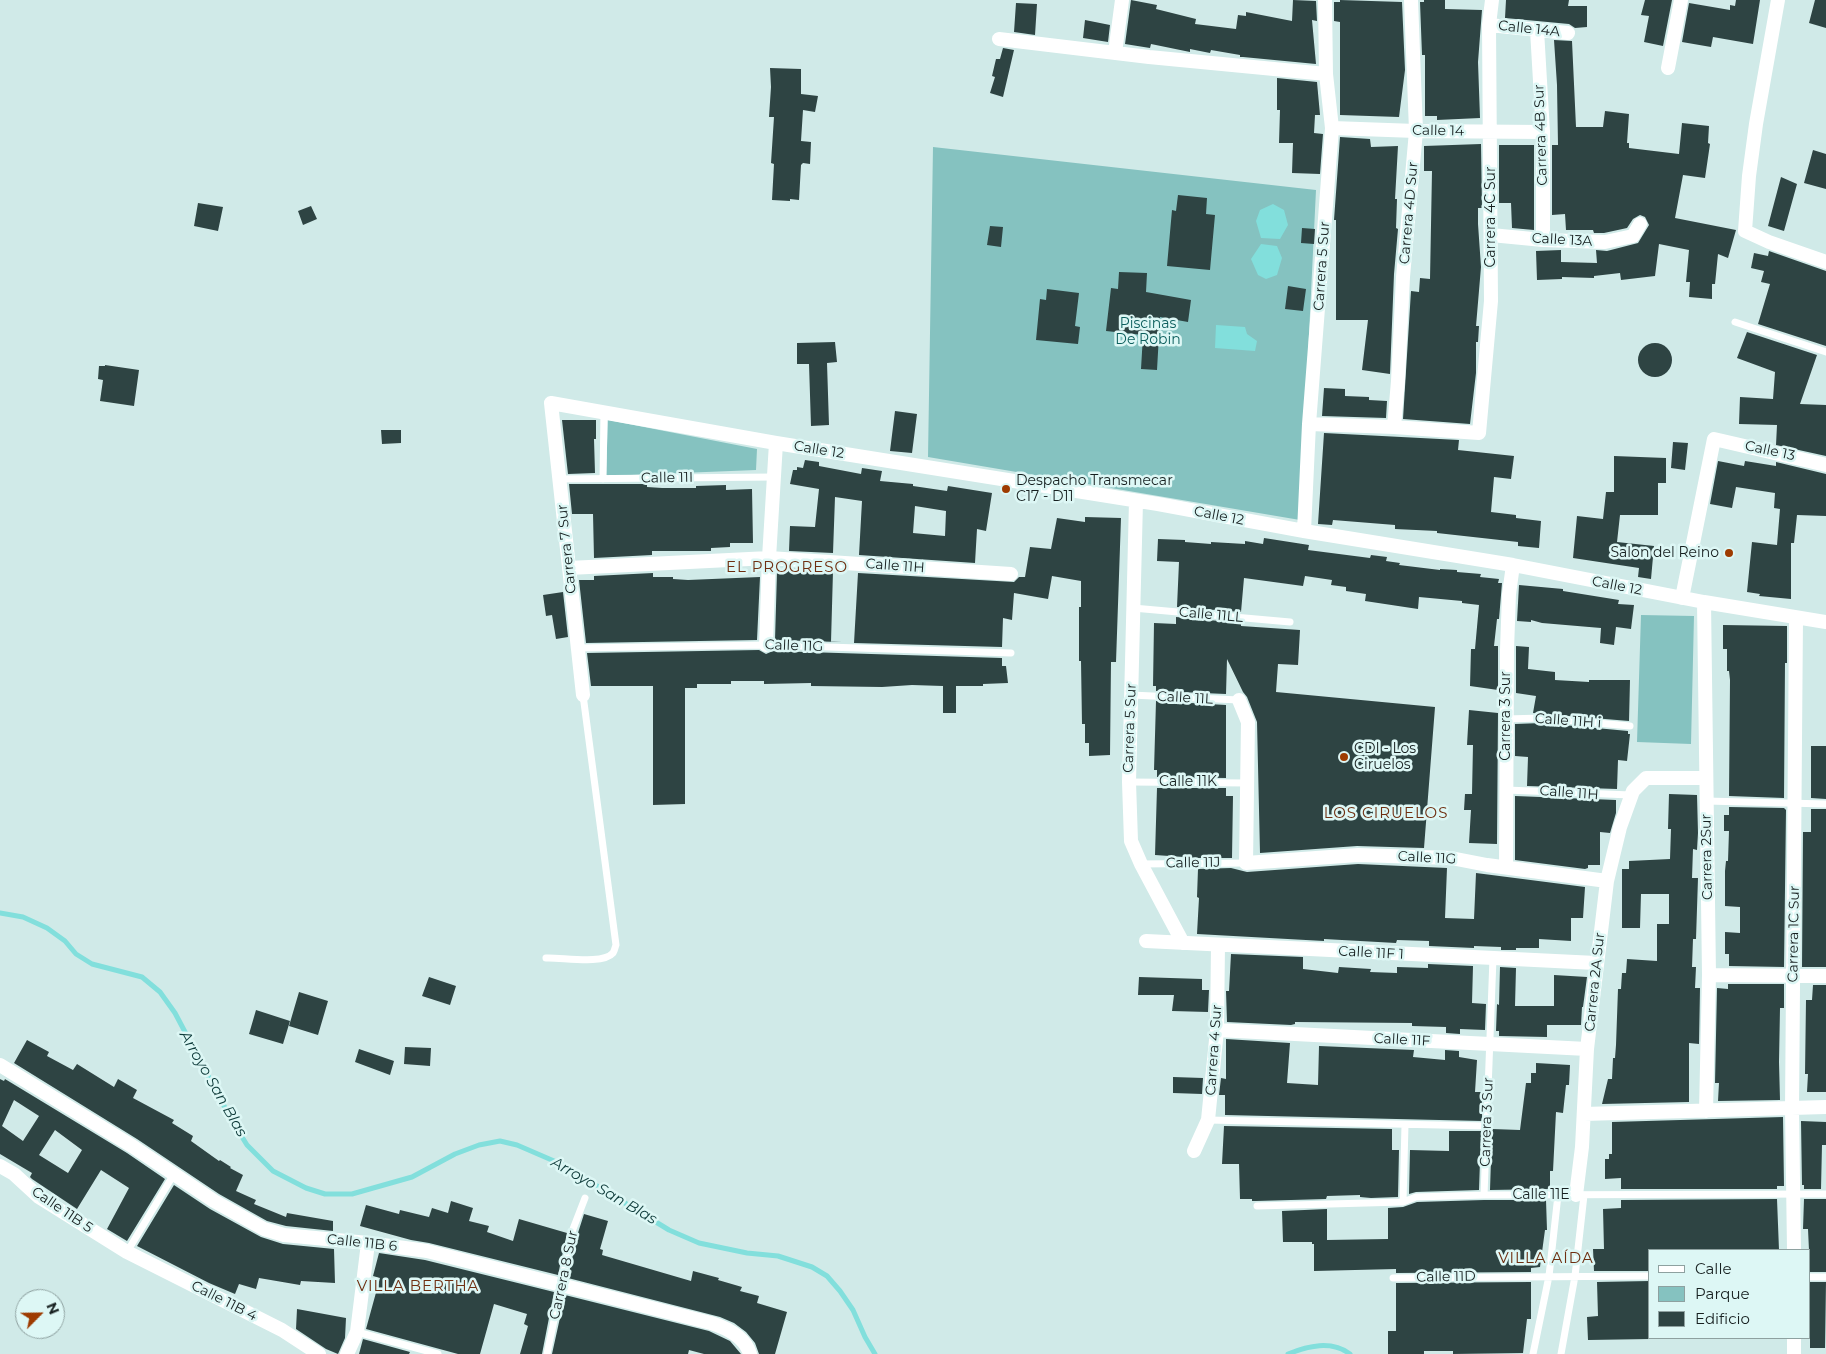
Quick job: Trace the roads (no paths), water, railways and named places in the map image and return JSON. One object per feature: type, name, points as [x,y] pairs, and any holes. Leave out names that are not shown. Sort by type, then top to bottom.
[{"type":"street","points":[[1115,52],[1122,0]]},
{"type":"street","name":"Carrera 5 Sur","points":[[1304,532],[1309,424],[1332,128],[1326,74],[1325,0]]},
{"type":"street","name":"Carrera 4D Sur","points":[[1394,427],[1403,277],[1416,131],[1411,0]]},
{"type":"street","name":"Carrera 4C Sur","points":[[1394,427],[1480,433],[1491,301],[1489,25],[1492,0]]},
{"type":"street","points":[[1668,68],[1680,0]]},
{"type":"street","points":[[1778,0],[1756,124],[1749,176],[1745,231],[1768,242],[1826,262]]},
{"type":"street","name":"Calle 14A","points":[[1489,25],[1568,33]]},
{"type":"street","name":"Carrera 4B Sur","points":[[1537,30],[1543,132],[1543,240]]},
{"type":"street","points":[[1000,39],[1326,74]]},
{"type":"street","name":"Calle 14","points":[[1332,128],[1543,132]]},
{"type":"street","name":"Calle 13A","points":[[1491,235],[1543,240],[1605,242],[1636,230]]},
{"type":"street","name":"Calle 12","points":[[551,403],[776,443],[1136,501],[1304,532],[1512,565],[1704,602],[1826,622]]},
{"type":"street","name":"Carrera 7 Sur","points":[[551,403],[583,695]]},
{"type":"street","points":[[1309,424],[1394,427]]},
{"type":"street","name":"Calle 13","points":[[1682,598],[1714,439],[1826,465]]},
{"type":"street","points":[[766,644],[776,443]]},
{"type":"street","name":"Carrera 5 Sur","points":[[1136,501],[1129,782],[1131,841],[1141,864],[1183,943]]},
{"type":"street","name":"Calle 11H","points":[[569,568],[769,558],[1011,574]]},
{"type":"street","name":"Carrera 3 Sur","points":[[1506,867],[1506,718],[1509,594],[1512,565]]},
{"type":"street","name":"Carrera 2Sur","points":[[1704,602],[1709,975],[1706,1111]]},
{"type":"street","name":"Carrera 1C Sur","points":[[1794,1249],[1792,1108],[1796,804],[1796,618]]},
{"type":"street","points":[[1239,700],[1248,722],[1246,862]]},
{"type":"street","name":"Carrera 2A Sur","points":[[1580,1195],[1587,1049],[1596,963],[1607,881],[1620,827],[1631,795],[1638,784],[1646,778],[1706,778]]},
{"type":"street","name":"Calle 11G","points":[[1246,862],[1358,855],[1451,858],[1607,881]]},
{"type":"street","name":"Calle 11F 1","points":[[1146,941],[1596,963]]},
{"type":"street","name":"Carrera 4 Sur","points":[[1194,1152],[1208,1120],[1217,1030],[1218,946]]},
{"type":"street","points":[[1709,975],[1826,976]]},
{"type":"street","name":"Calle 11F","points":[[1217,1030],[1587,1049]]},
{"type":"street","name":"Calle 11B 6","points":[[0,1065],[214,1201],[264,1229],[284,1235],[428,1251],[725,1327],[738,1336],[750,1354]]},
{"type":"street","points":[[1584,1114],[1826,1107]]},
{"type":"street","name":"Calle 11B 5","points":[[0,1166],[14,1174],[39,1197],[127,1252]]},
{"type":"street","points":[[347,1354],[357,1332],[368,1243]]},
{"type":"street","name":"Calle 11B 4","points":[[127,1252],[282,1330],[319,1354]]},
{"type":"street","points":[[1794,1339],[1794,1354]]},
{"type":"lane","points":[[1734,322],[1826,352]]},
{"type":"lane","points":[[603,479],[604,412]]},
{"type":"lane","name":"Calle 11I","points":[[559,479],[774,477]]},
{"type":"lane","name":"Calle 11LL","points":[[1133,608],[1290,622]]},
{"type":"lane","name":"Calle 11G","points":[[578,648],[766,644],[1011,653]]},
{"type":"lane","points":[[546,958],[595,959],[606,957],[613,953],[616,945],[583,695]]},
{"type":"lane","name":"Calle 11L","points":[[1131,695],[1239,700]]},
{"type":"lane","name":"Calle 11H i","points":[[1506,718],[1542,718],[1630,726]]},
{"type":"lane","name":"Calle 11K","points":[[1129,782],[1248,782]]},
{"type":"lane","name":"Calle 11H","points":[[1506,790],[1631,795]]},
{"type":"lane","points":[[1706,801],[1826,804]]},
{"type":"lane","name":"Calle 11J","points":[[1141,864],[1246,862]]},
{"type":"lane","name":"Carrera 3 Sur","points":[[1484,1195],[1493,958]]},
{"type":"lane","points":[[1208,1120],[1486,1126]]},
{"type":"lane","points":[[1403,1202],[1405,1125]]},
{"type":"lane","points":[[127,1252],[174,1174]]},
{"type":"lane","name":"Calle 11E","points":[[1257,1206],[1403,1202],[1416,1197],[1484,1195],[1826,1194]]},
{"type":"lane","points":[[1533,1354],[1550,1276],[1558,1195]]},
{"type":"lane","points":[[1561,1354],[1574,1276],[1580,1195]]},
{"type":"lane","name":"Carrera 8 Sur","points":[[547,1354],[573,1229],[585,1198]]},
{"type":"lane","name":"Calle 11D","points":[[1393,1278],[1648,1276]]},
{"type":"lane","points":[[1811,1277],[1826,1277]]},
{"type":"lane","points":[[357,1332],[438,1354]]},
{"type":"waterway","name":"Arroyo San Blas","points":[[0,913],[23,917],[47,928],[65,941],[76,954],[92,964],[142,977],[160,992],[175,1013],[231,1119],[247,1145],[273,1171],[306,1188],[325,1194],[352,1194],[412,1177],[455,1154],[479,1145],[500,1141],[517,1145],[561,1164],[669,1230],[699,1243],[747,1253],[778,1256],[812,1267],[827,1276],[840,1291],[853,1310],[875,1354]]},
{"type":"waterway","name":"Arroyo San Blas","points":[[1288,1354],[1319,1346],[1335,1347],[1350,1354]]},
{"type":"place","name":"Despacho Transmecar C17 - D11","points":[[1006,489]]},
{"type":"place","name":"Salon del Reino","points":[[1729,553]]},
{"type":"place","name":"CDI - Los Ciruelos","points":[[1344,757]]},
{"type":"district","name":"EL PROGRESO","points":[[787,568]]},
{"type":"district","name":"LOS CIRUELOS","points":[[1386,814]]},
{"type":"district","name":"VILLA AÍDA","points":[[1546,1259]]},
{"type":"district","name":"VILLA BERTHA","points":[[418,1287]]},
{"type":"park label","name":"Piscinas De Robin","points":[[1148,332]]}]
